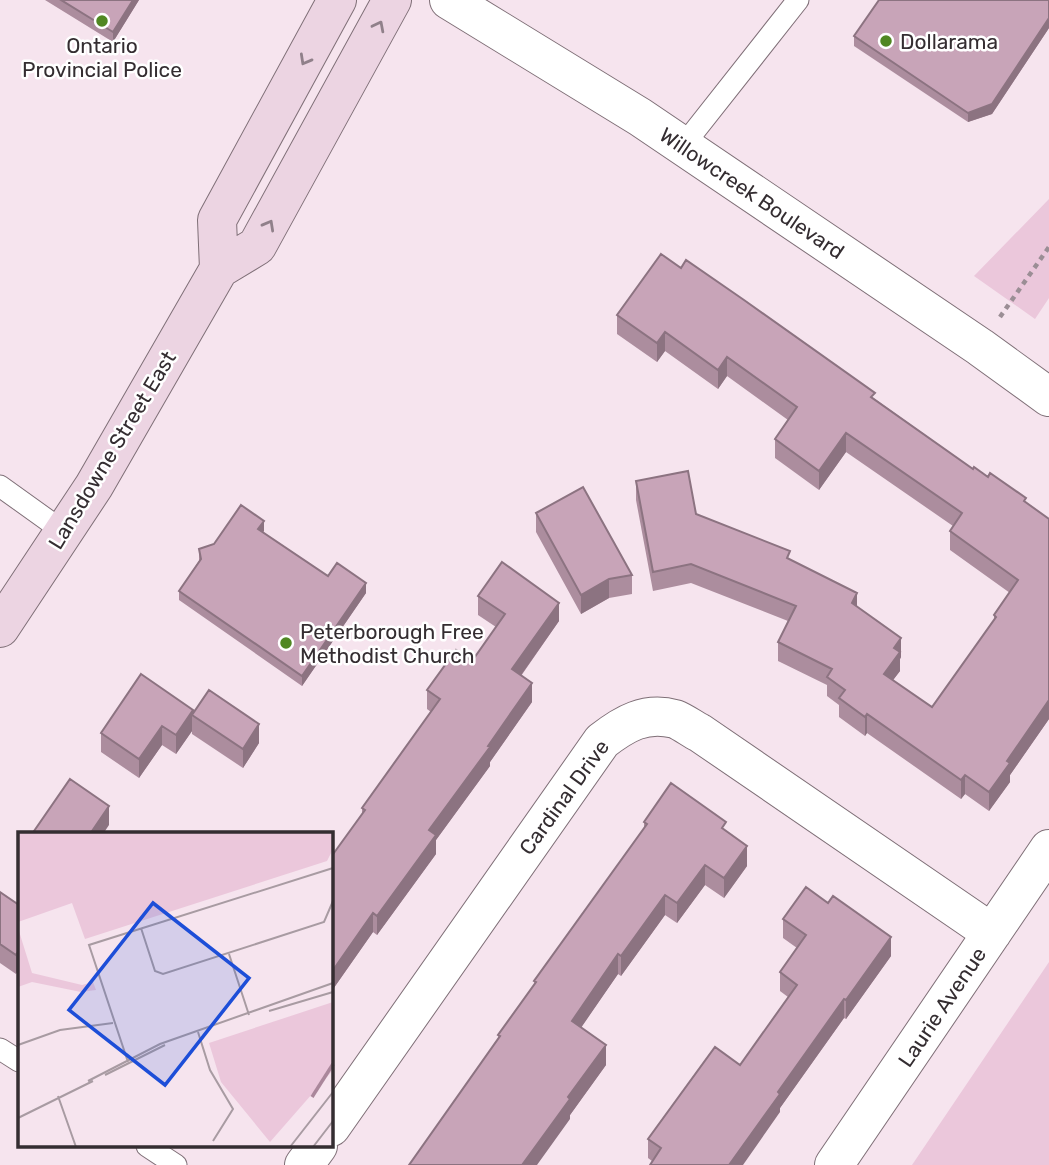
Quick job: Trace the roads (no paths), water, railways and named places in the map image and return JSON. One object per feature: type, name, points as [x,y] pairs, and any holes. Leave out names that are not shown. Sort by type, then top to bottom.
[{"type":"main road","points":[[219,269],[217,220],[337,0]]},
{"type":"main road","name":"Lansdowne Street East","points":[[0,628],[94,486],[219,269],[257,246],[392,0]]},
{"type":"street","name":"Willowcreek Boulevard","points":[[449,0],[640,117],[980,347],[1049,397]]},
{"type":"street","name":"Cardinal Drive","points":[[332,1126],[602,741],[626,723],[650,717],[675,719],[992,933]]},
{"type":"street","name":"Laurie Avenue","points":[[834,1165],[1049,849]]},
{"type":"street","points":[[304,1165],[316,1148]]},
{"type":"lane","points":[[682,147],[798,0]]},
{"type":"lane","points":[[0,486],[64,532]]},
{"type":"lane","points":[[0,1049],[18,1060]]},
{"type":"lane","points":[[150,1148],[176,1165]]},
{"type":"place","name":"Ontario Provincial Police","points":[[102,21]]},
{"type":"place","name":"Dollarama","points":[[886,41]]},
{"type":"place","name":"Peterborough Free Methodist Church","points":[[286,643]]}]
